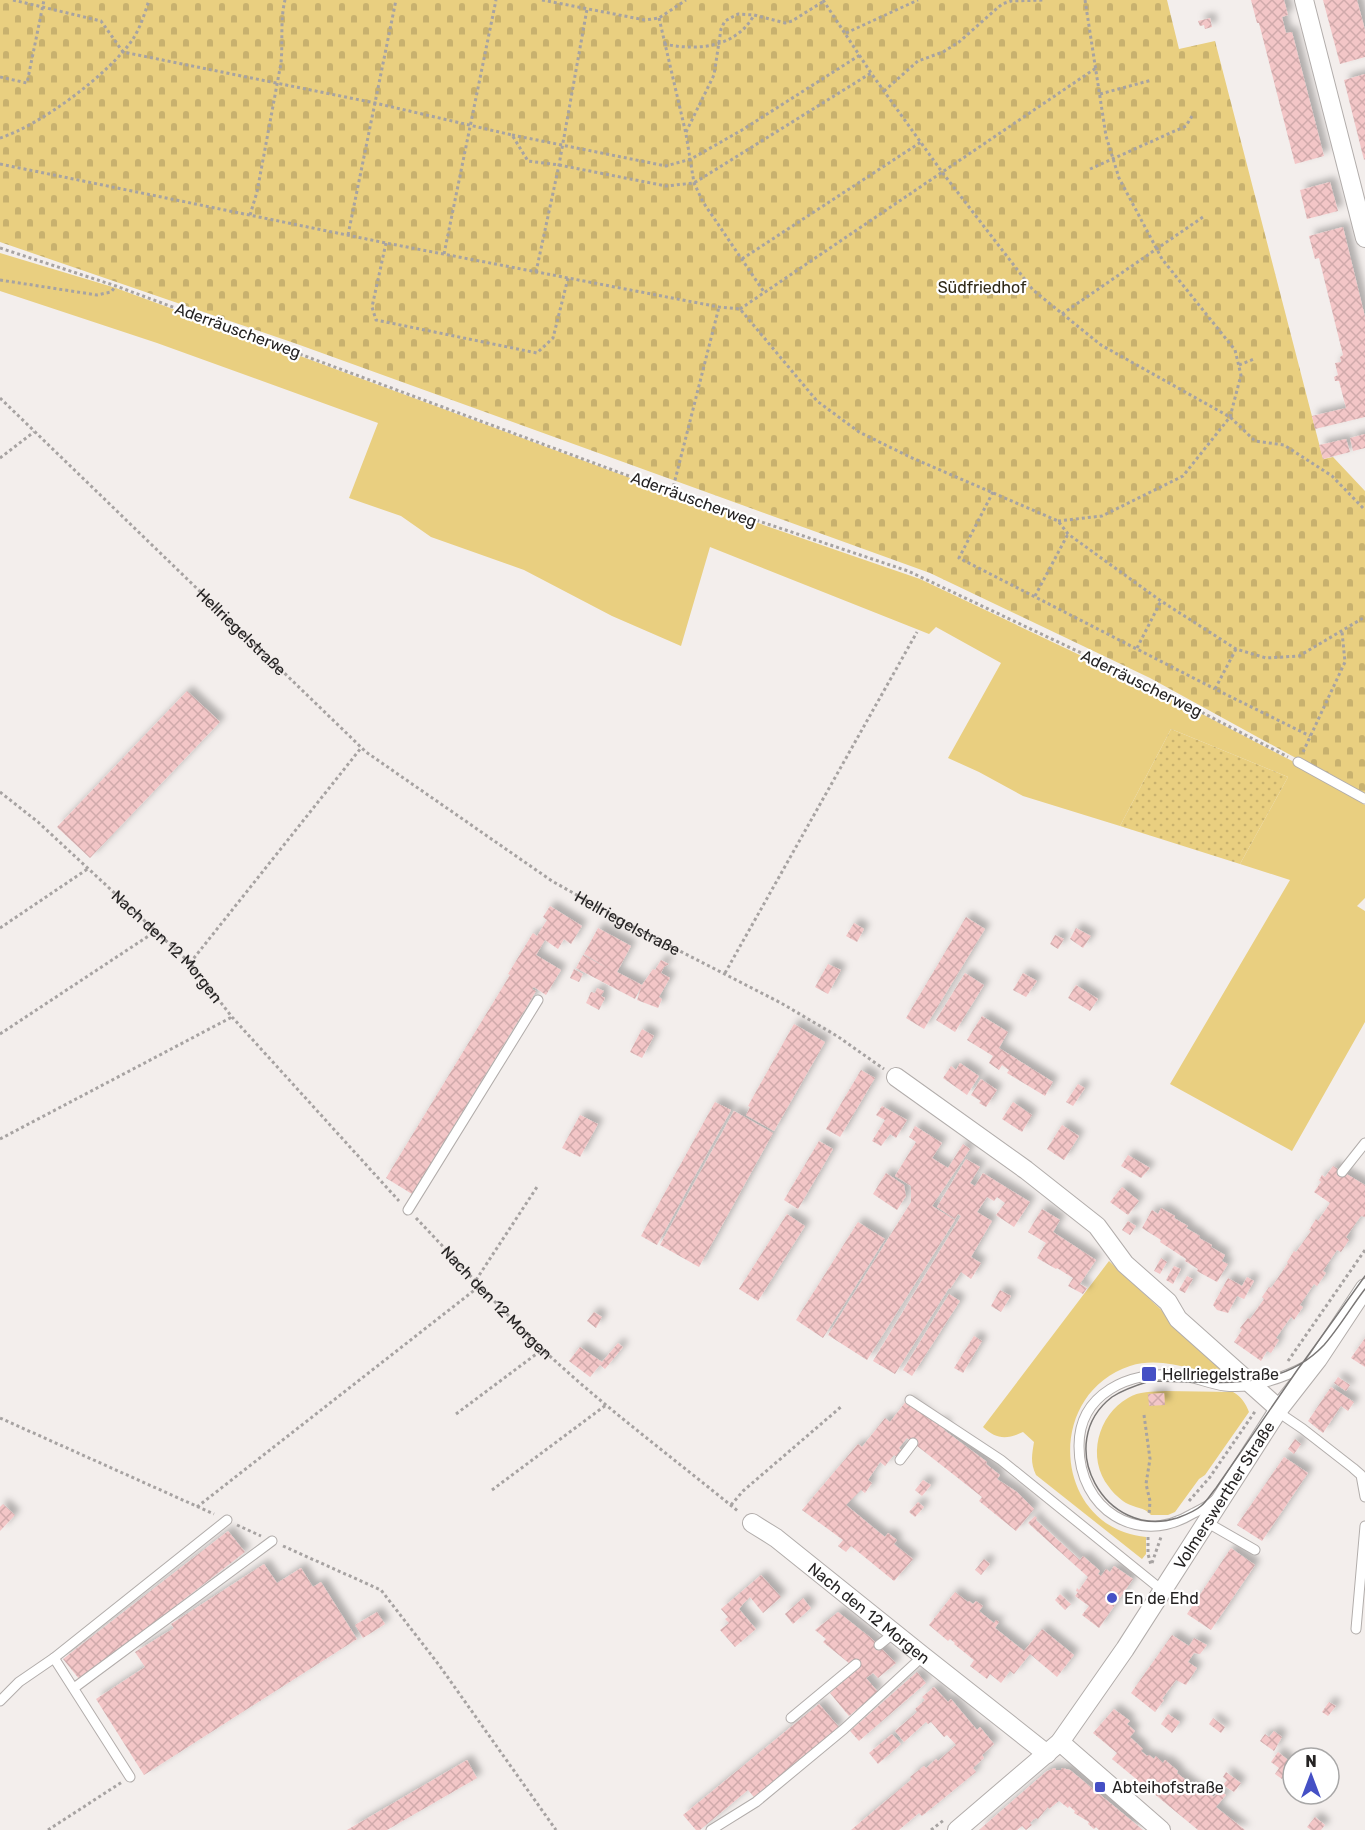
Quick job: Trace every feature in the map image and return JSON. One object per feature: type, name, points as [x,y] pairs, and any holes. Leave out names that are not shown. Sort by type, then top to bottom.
[{"type":"street","points":[[1304,0],[1365,238]]},
{"type":"street","points":[[896,1077],[1026,1170],[1097,1226],[1125,1264],[1168,1302],[1178,1319],[1278,1410]]},
{"type":"street","name":"Volmerswerther Straße","points":[[957,1830],[1054,1748],[1125,1649],[1163,1591],[1200,1518],[1241,1469],[1278,1410],[1318,1359],[1365,1288]]},
{"type":"street","name":"Nach den 12 Morgen","points":[[752,1523],[776,1538],[923,1656],[1054,1748]]},
{"type":"street","points":[[1054,1748],[1161,1830]]},
{"type":"lane","points":[[1298,762],[1365,800]]},
{"type":"lane","points":[[408,1210],[538,1000]]},
{"type":"lane","points":[[1342,1172],[1363,1148]]},
{"type":"lane","points":[[1255,1550],[1200,1518],[1149,1527],[1122,1521],[1106,1510],[1095,1499],[1081,1469],[1079,1440],[1086,1416],[1102,1395],[1133,1377],[1160,1374],[1179,1375],[1225,1386],[1250,1385],[1267,1382],[1318,1359]]},
{"type":"lane","points":[[910,1400],[933,1418],[1001,1460],[1163,1591]]},
{"type":"lane","points":[[1278,1410],[1361,1475],[1365,1497]]},
{"type":"lane","points":[[900,1460],[913,1443]]},
{"type":"lane","points":[[1200,1518],[1241,1469]]},
{"type":"lane","points":[[0,1701],[20,1682],[54,1658],[227,1520]]},
{"type":"lane","points":[[1356,1629],[1365,1526]]},
{"type":"lane","points":[[74,1688],[272,1541]]},
{"type":"lane","points":[[879,1645],[894,1633]]},
{"type":"lane","points":[[711,1830],[756,1802],[844,1729],[923,1656]]},
{"type":"lane","points":[[54,1658],[130,1777]]},
{"type":"lane","points":[[791,1718],[856,1664]]},
{"type":"path","points":[[13,0],[101,21],[123,52],[375,103],[512,135],[666,166],[691,159],[742,130],[860,55]]},
{"type":"path","points":[[0,77],[27,83],[45,0]]},
{"type":"path","points":[[0,138],[60,106],[100,75],[134,38],[149,0]]},
{"type":"path","points":[[250,215],[257,192],[278,84],[284,42],[285,0]]},
{"type":"path","points":[[348,235],[396,0]]},
{"type":"path","points":[[444,254],[496,0]]},
{"type":"path","points":[[542,0],[645,20],[658,18],[686,0]]},
{"type":"path","points":[[686,134],[714,75],[721,29],[725,21],[738,14],[754,15],[785,23],[792,21],[824,0],[871,73],[942,172],[1033,290],[1101,345],[1230,417],[1255,441],[1284,445],[1332,476],[1365,510]]},
{"type":"path","points":[[846,33],[918,0]]},
{"type":"path","points":[[884,91],[918,61],[943,52],[959,42],[1002,2],[1044,0]]},
{"type":"path","points":[[1058,521],[1102,516],[1183,476],[1230,417],[1241,375],[1235,350],[1162,259],[1119,178],[1106,136],[1085,0]]},
{"type":"path","points":[[536,272],[559,165],[587,9]]},
{"type":"path","points":[[664,44],[686,48],[704,48],[719,44],[741,33],[754,15]]},
{"type":"path","points":[[658,18],[686,134],[694,183],[703,202],[764,292]]},
{"type":"path","points":[[0,164],[386,243],[719,307],[740,309],[1096,68]]},
{"type":"path","points":[[512,135],[528,161],[666,186],[694,183],[871,73]]},
{"type":"path","points":[[1100,93],[1152,80]]},
{"type":"path","points":[[1090,169],[1186,126],[1192,116]]},
{"type":"path","points":[[742,259],[921,142]]},
{"type":"path","points":[[1062,314],[1203,217]]},
{"type":"path","points":[[386,243],[372,307],[376,320],[537,353],[553,338],[568,278]]},
{"type":"path","name":"Aderräuscherweg","points":[[0,248],[116,286],[672,492],[908,571],[1147,684],[1298,762]]},
{"type":"path","points":[[0,280],[98,295],[111,292],[116,286]]},
{"type":"path","points":[[672,492],[719,307]]},
{"type":"path","points":[[740,309],[817,401],[859,432],[910,457],[1058,521],[1068,534],[1161,601],[1236,649],[1266,658],[1299,656],[1365,617]]},
{"type":"path","points":[[1239,365],[1254,359]]},
{"type":"path","name":"Hellriegelstraße","points":[[0,398],[361,747],[552,881],[636,929],[725,973],[837,1036],[896,1077]]},
{"type":"path","points":[[0,458],[34,431]]},
{"type":"path","points":[[993,492],[959,558],[1311,736]]},
{"type":"path","points":[[1035,596],[1068,534]]},
{"type":"path","points":[[1137,648],[1161,601]]},
{"type":"path","points":[[725,973],[917,632]]},
{"type":"path","points":[[1298,762],[1345,662],[1342,632]]},
{"type":"path","points":[[1215,688],[1236,649]]},
{"type":"path","points":[[190,963],[361,747]]},
{"type":"path","name":"Nach den 12 Morgen","points":[[0,792],[38,822],[190,963],[232,1017],[408,1210],[543,1349],[606,1405],[752,1523]]},
{"type":"path","points":[[0,928],[89,868]]},
{"type":"path","points":[[0,1034],[156,931]]},
{"type":"path","points":[[0,1139],[232,1017]]},
{"type":"path","points":[[476,1280],[537,1187]]},
{"type":"path","points":[[1284,1367],[1365,1250]]},
{"type":"path","points":[[197,1506],[481,1285]]},
{"type":"path","points":[[456,1414],[543,1349]]},
{"type":"path","points":[[492,1490],[606,1405]]},
{"type":"path","points":[[731,1505],[743,1491],[842,1406]]},
{"type":"path","points":[[1186,1504],[1210,1477],[1257,1407]]},
{"type":"path","points":[[1144,1415],[1150,1459],[1146,1484],[1150,1501],[1148,1554],[1151,1564],[1161,1537]]},
{"type":"path","points":[[0,1418],[381,1590],[439,1665],[556,1830]]},
{"type":"path","points":[[48,1830],[130,1777]]},
{"type":"green space","name":"Südfriedhof","points":[[0,0],[1167,0],[1179,49],[1215,41],[1323,459],[1333,457],[1365,491],[1365,796],[1150,678],[930,573],[297,344],[0,242]]},
{"type":"green space","points":[[0,253],[116,288],[671,493],[920,579],[1183,704],[1296,763],[1365,805],[1365,898],[1357,906],[1365,911],[1365,1022],[1292,1151],[1170,1084],[1290,880],[1240,864],[1288,777],[1171,729],[1120,826],[1023,796],[948,758],[1001,663],[936,627],[929,634],[710,547],[681,646],[612,616],[524,570],[431,537],[401,516],[349,498],[378,423],[157,343],[0,291]]},
{"type":"green space","points":[[1171,729],[1288,777],[1240,864],[1120,826]]},
{"type":"green space","points":[[1109,1261],[1233,1377],[1169,1364],[1143,1363],[1130,1366],[1102,1381],[1083,1404],[1072,1430],[1070,1459],[1077,1487],[1092,1511],[1115,1528],[1146,1537],[1146,1554],[1142,1559],[1036,1475],[1032,1462],[1034,1442],[1023,1432],[1002,1437],[992,1434],[983,1427]]},
{"type":"green space","points":[[1165,1391],[1233,1392],[1243,1400],[1249,1412],[1205,1475],[1199,1479],[1175,1512],[1168,1515],[1151,1515],[1146,1510],[1126,1503],[1111,1489],[1102,1476],[1097,1451],[1103,1426],[1118,1406],[1137,1394]]},
{"type":"building","points":[[1251,0],[1284,0],[1288,15],[1282,17],[1286,33],[1292,32],[1324,156],[1295,164]]},
{"type":"building","points":[[1323,0],[1357,0],[1365,30],[1365,57],[1340,64]]},
{"type":"building","points":[[1210,18],[1212,27],[1205,29],[1204,25],[1200,26],[1198,21]]},
{"type":"building","points":[[1365,74],[1365,159],[1364,160],[1344,80]]},
{"type":"building","points":[[1330,182],[1338,211],[1307,219],[1300,190]]},
{"type":"building","points":[[1343,227],[1365,317],[1365,417],[1315,429],[1312,416],[1346,408],[1339,381],[1335,381],[1334,377],[1338,375],[1335,363],[1341,362],[1340,357],[1343,355],[1319,258],[1315,259],[1309,236]]},
{"type":"building","points":[[1365,434],[1365,448],[1353,451],[1350,438]]},
{"type":"building","points":[[1346,439],[1350,452],[1323,459],[1319,445]]},
{"type":"building","points":[[187,691],[220,722],[90,858],[57,827]]},
{"type":"building","points":[[550,906],[582,926],[571,944],[564,939],[558,949],[545,940],[536,955],[561,970],[546,995],[534,987],[532,989],[536,991],[412,1194],[386,1178],[510,975],[508,974],[533,933],[537,936],[547,920],[543,917]]},
{"type":"building","points":[[966,917],[985,929],[924,1029],[906,1018]]},
{"type":"building","points":[[854,923],[864,929],[857,942],[846,936]]},
{"type":"building","points":[[598,928],[631,946],[617,972],[642,985],[635,999],[576,968],[583,955],[609,969],[584,954]]},
{"type":"building","points":[[1076,928],[1091,936],[1083,948],[1070,939]]},
{"type":"building","points":[[1055,935],[1064,939],[1058,949],[1050,944]]},
{"type":"building","points":[[661,960],[669,964],[661,973],[670,978],[659,997],[662,999],[658,1008],[637,1000],[642,985]]},
{"type":"building","points":[[828,964],[841,970],[828,994],[815,987]]},
{"type":"building","points":[[574,969],[583,974],[579,982],[570,978]]},
{"type":"building","points":[[965,973],[984,985],[955,1032],[936,1020]]},
{"type":"building","points":[[1023,973],[1037,981],[1026,997],[1013,990]]},
{"type":"building","points":[[1076,985],[1098,999],[1090,1011],[1068,998]]},
{"type":"building","points":[[597,988],[604,991],[601,996],[605,998],[599,1010],[586,1003],[591,992],[595,993]]},
{"type":"building","points":[[982,1016],[1008,1032],[999,1048],[1053,1082],[1045,1096],[1007,1073],[1009,1070],[1002,1065],[999,1070],[989,1063],[993,1056],[967,1040]]},
{"type":"building","points":[[794,1024],[825,1042],[774,1131],[746,1115],[750,1107],[748,1106]]},
{"type":"building","points":[[642,1029],[654,1036],[642,1058],[630,1052]]},
{"type":"building","points":[[960,1063],[979,1076],[967,1095],[943,1078],[951,1066],[956,1070]]},
{"type":"building","points":[[861,1070],[875,1078],[840,1137],[826,1129]]},
{"type":"building","points":[[981,1079],[997,1090],[986,1107],[971,1095]]},
{"type":"building","points":[[1078,1084],[1085,1088],[1073,1106],[1066,1102]]},
{"type":"building","points":[[715,1102],[731,1110],[657,1245],[641,1236]]},
{"type":"building","points":[[1013,1102],[1032,1115],[1022,1132],[1002,1119]]},
{"type":"building","points":[[882,1106],[907,1120],[896,1138],[890,1134],[881,1146],[872,1141],[885,1120],[876,1115]]},
{"type":"building","points":[[734,1111],[773,1133],[699,1267],[660,1245]]},
{"type":"building","points":[[580,1115],[598,1124],[580,1157],[562,1148]]},
{"type":"building","points":[[1062,1125],[1079,1136],[1064,1160],[1047,1149]]},
{"type":"building","points":[[915,1126],[942,1143],[932,1158],[948,1168],[963,1144],[970,1149],[932,1206],[955,1220],[867,1360],[828,1335],[911,1202],[911,1186],[895,1176],[916,1142],[909,1137]]},
{"type":"building","points":[[819,1141],[833,1149],[798,1209],[784,1200]]},
{"type":"building","points":[[1128,1155],[1150,1168],[1141,1178],[1121,1166]]},
{"type":"building","points":[[966,1159],[980,1167],[970,1183],[975,1186],[983,1173],[1030,1202],[1014,1227],[996,1215],[1005,1203],[997,1197],[994,1201],[987,1197],[977,1212],[992,1221],[971,1257],[981,1263],[971,1279],[961,1272],[895,1374],[873,1361],[961,1216],[958,1214],[955,1219],[937,1207]]},
{"type":"building","points":[[1333,1166],[1365,1185],[1365,1217],[1361,1216],[1346,1237],[1349,1240],[1341,1252],[1337,1250],[1323,1271],[1326,1273],[1317,1286],[1314,1284],[1300,1305],[1303,1307],[1294,1320],[1291,1317],[1276,1338],[1279,1340],[1271,1353],[1267,1351],[1261,1361],[1234,1342],[1242,1330],[1240,1328],[1248,1318],[1250,1319],[1264,1299],[1262,1297],[1269,1287],[1271,1288],[1294,1251],[1296,1252],[1311,1231],[1309,1230],[1316,1219],[1318,1221],[1330,1203],[1314,1192],[1321,1182],[1319,1180],[1322,1175],[1325,1177]]},
{"type":"building","points":[[886,1173],[904,1185],[906,1196],[897,1210],[873,1194]]},
{"type":"building","points":[[1122,1187],[1139,1201],[1128,1215],[1110,1202]]},
{"type":"building","points":[[1161,1208],[1188,1226],[1186,1228],[1212,1245],[1211,1247],[1225,1255],[1222,1261],[1228,1264],[1217,1282],[1197,1271],[1198,1269],[1185,1261],[1186,1259],[1142,1228],[1152,1210],[1158,1214]]},
{"type":"building","points":[[1042,1209],[1060,1220],[1053,1232],[1096,1260],[1080,1284],[1087,1288],[1083,1294],[1068,1286],[1073,1278],[1037,1258],[1046,1243],[1028,1232]]},
{"type":"building","points":[[787,1214],[805,1226],[758,1301],[739,1289]]},
{"type":"building","points":[[1128,1221],[1136,1226],[1130,1235],[1122,1230]]},
{"type":"building","points":[[858,1222],[885,1239],[823,1338],[796,1320]]},
{"type":"building","points":[[1161,1258],[1167,1262],[1160,1274],[1154,1271]]},
{"type":"building","points":[[1174,1266],[1181,1269],[1173,1284],[1166,1280]]},
{"type":"building","points":[[1187,1276],[1193,1279],[1185,1293],[1179,1290]]},
{"type":"building","points":[[1247,1277],[1254,1281],[1244,1299],[1237,1296],[1228,1313],[1217,1310],[1213,1305],[1228,1278],[1242,1286]]},
{"type":"building","points":[[1000,1290],[1011,1296],[1001,1312],[991,1306]]},
{"type":"building","points":[[949,1294],[960,1301],[912,1376],[903,1370]]},
{"type":"building","points":[[594,1312],[602,1317],[596,1328],[587,1321]]},
{"type":"building","points":[[974,1336],[982,1341],[963,1373],[954,1368]]},
{"type":"building","points":[[1365,1338],[1365,1367],[1351,1358]]},
{"type":"building","points":[[618,1343],[623,1347],[605,1369],[600,1365],[590,1377],[569,1361],[580,1347],[602,1362]]},
{"type":"building","points":[[1338,1377],[1350,1385],[1346,1391],[1334,1383]]},
{"type":"building","points":[[1331,1387],[1354,1402],[1348,1411],[1341,1406],[1323,1433],[1308,1421]]},
{"type":"building","points":[[1164,1393],[1165,1405],[1149,1406],[1148,1394]]},
{"type":"building","points":[[907,1400],[937,1424],[940,1421],[947,1426],[944,1430],[987,1462],[986,1464],[1000,1475],[997,1479],[1017,1492],[1034,1509],[1016,1531],[979,1501],[982,1497],[907,1438],[899,1448],[904,1453],[899,1459],[894,1455],[885,1466],[880,1462],[868,1480],[872,1483],[865,1493],[861,1490],[846,1505],[885,1537],[888,1533],[897,1540],[894,1544],[913,1559],[894,1581],[851,1546],[846,1552],[838,1546],[843,1540],[802,1510],[858,1444],[862,1447],[885,1418],[890,1422]]},
{"type":"building","points":[[1295,1439],[1301,1444],[1294,1454],[1288,1449]]},
{"type":"building","points":[[1284,1457],[1308,1473],[1262,1541],[1237,1525]]},
{"type":"building","points":[[923,1480],[931,1485],[922,1496],[915,1490]]},
{"type":"building","points":[[918,1502],[924,1507],[915,1517],[909,1512]]},
{"type":"building","points":[[3,1504],[15,1515],[0,1531],[0,1507]]},
{"type":"building","points":[[1035,1516],[1036,1520],[1080,1560],[1083,1556],[1100,1571],[1098,1574],[1101,1576],[1106,1569],[1110,1572],[1114,1566],[1133,1579],[1099,1628],[1082,1615],[1089,1606],[1075,1596],[1078,1592],[1077,1588],[1079,1590],[1088,1577],[1028,1523]]},
{"type":"building","points":[[228,1531],[245,1552],[80,1680],[63,1659]]},
{"type":"building","points":[[1231,1548],[1255,1565],[1211,1630],[1187,1614]]},
{"type":"building","points":[[984,1559],[990,1564],[981,1575],[975,1570]]},
{"type":"building","points":[[264,1564],[277,1583],[301,1568],[313,1587],[321,1582],[357,1639],[144,1775],[96,1699],[145,1667],[135,1652],[174,1628],[171,1624]]},
{"type":"building","points":[[761,1575],[781,1597],[763,1613],[750,1597],[743,1604],[739,1609],[756,1629],[735,1647],[720,1630],[729,1623],[725,1619],[728,1617],[721,1609]]},
{"type":"building","points":[[955,1592],[968,1602],[973,1604],[976,1601],[983,1606],[979,1611],[994,1623],[996,1620],[999,1622],[995,1628],[1024,1651],[1042,1629],[1074,1655],[1057,1677],[1030,1654],[1014,1674],[1010,1671],[1001,1683],[990,1674],[987,1679],[970,1666],[974,1660],[950,1639],[948,1641],[929,1625]]},
{"type":"building","points":[[1060,1594],[1071,1604],[1065,1610],[1055,1600]]},
{"type":"building","points":[[803,1598],[811,1608],[793,1624],[785,1614]]},
{"type":"building","points":[[377,1612],[385,1624],[363,1638],[355,1625]]},
{"type":"building","points":[[838,1612],[871,1638],[896,1663],[878,1678],[873,1673],[866,1678],[878,1692],[849,1716],[830,1693],[860,1667],[852,1661],[850,1664],[823,1642],[826,1639],[815,1630]]},
{"type":"building","points":[[1172,1635],[1189,1646],[1194,1638],[1207,1645],[1200,1654],[1194,1653],[1188,1662],[1197,1668],[1186,1685],[1176,1680],[1155,1712],[1131,1693]]},
{"type":"building","points":[[917,1672],[926,1683],[859,1741],[850,1731]]},
{"type":"building","points":[[934,1687],[948,1702],[951,1699],[977,1730],[980,1727],[994,1744],[973,1768],[976,1772],[922,1816],[919,1813],[899,1830],[851,1830],[912,1779],[910,1777],[936,1759],[938,1761],[956,1745],[947,1735],[944,1737],[931,1722],[928,1724],[926,1722],[904,1742],[895,1731],[917,1712],[915,1709],[925,1700],[922,1697]]},
{"type":"building","points":[[1329,1702],[1336,1706],[1328,1716],[1322,1712]]},
{"type":"building","points":[[819,1704],[839,1727],[754,1797],[748,1790],[700,1830],[696,1830],[683,1815]]},
{"type":"building","points":[[1114,1709],[1130,1721],[1127,1724],[1135,1731],[1130,1737],[1147,1756],[1154,1759],[1156,1756],[1163,1763],[1165,1760],[1201,1792],[1203,1789],[1214,1797],[1219,1790],[1226,1795],[1216,1807],[1245,1830],[1198,1830],[1112,1759],[1117,1753],[1093,1733]]},
{"type":"building","points":[[1168,1714],[1180,1722],[1172,1733],[1161,1724]]},
{"type":"building","points":[[1213,1718],[1225,1727],[1221,1733],[1209,1724]]},
{"type":"building","points":[[1274,1731],[1282,1737],[1274,1751],[1260,1741],[1265,1734],[1269,1737]]},
{"type":"building","points":[[892,1734],[901,1744],[878,1764],[869,1753]]},
{"type":"building","points":[[1278,1752],[1281,1754],[1281,1778],[1275,1774],[1279,1768],[1271,1762]]},
{"type":"building","points":[[467,1760],[477,1778],[387,1830],[347,1830]]},
{"type":"building","points":[[1055,1768],[1056,1770],[1062,1768],[1070,1770],[1143,1830],[1099,1830],[1096,1827],[1094,1829],[1069,1806],[1068,1808],[1059,1801],[1049,1809],[1048,1807],[1038,1819],[1033,1820],[1030,1823],[1032,1825],[1026,1830],[1022,1826],[1017,1830],[979,1830],[1047,1771]]},
{"type":"building","points":[[1226,1772],[1241,1783],[1234,1792],[1223,1785],[1227,1780],[1223,1777]]},
{"type":"building","points":[[1315,1817],[1325,1825],[1321,1830],[1311,1830],[1307,1827]]},
{"type":"tram line","points":[[1365,1276],[1304,1361],[1298,1369],[1216,1488],[1201,1506],[1177,1518],[1151,1521],[1128,1515],[1109,1502],[1095,1483],[1087,1462],[1087,1439],[1095,1416],[1112,1397],[1126,1389],[1150,1381],[1220,1383],[1265,1378],[1286,1371],[1306,1361],[1324,1345],[1365,1289]]},
{"type":"place","name":"Hellriegelstraße","points":[[1149,1374]]},
{"type":"place","name":"En de Ehd","points":[[1112,1598]]},
{"type":"place","name":"Abteihofstraße","points":[[1100,1787]]}]
